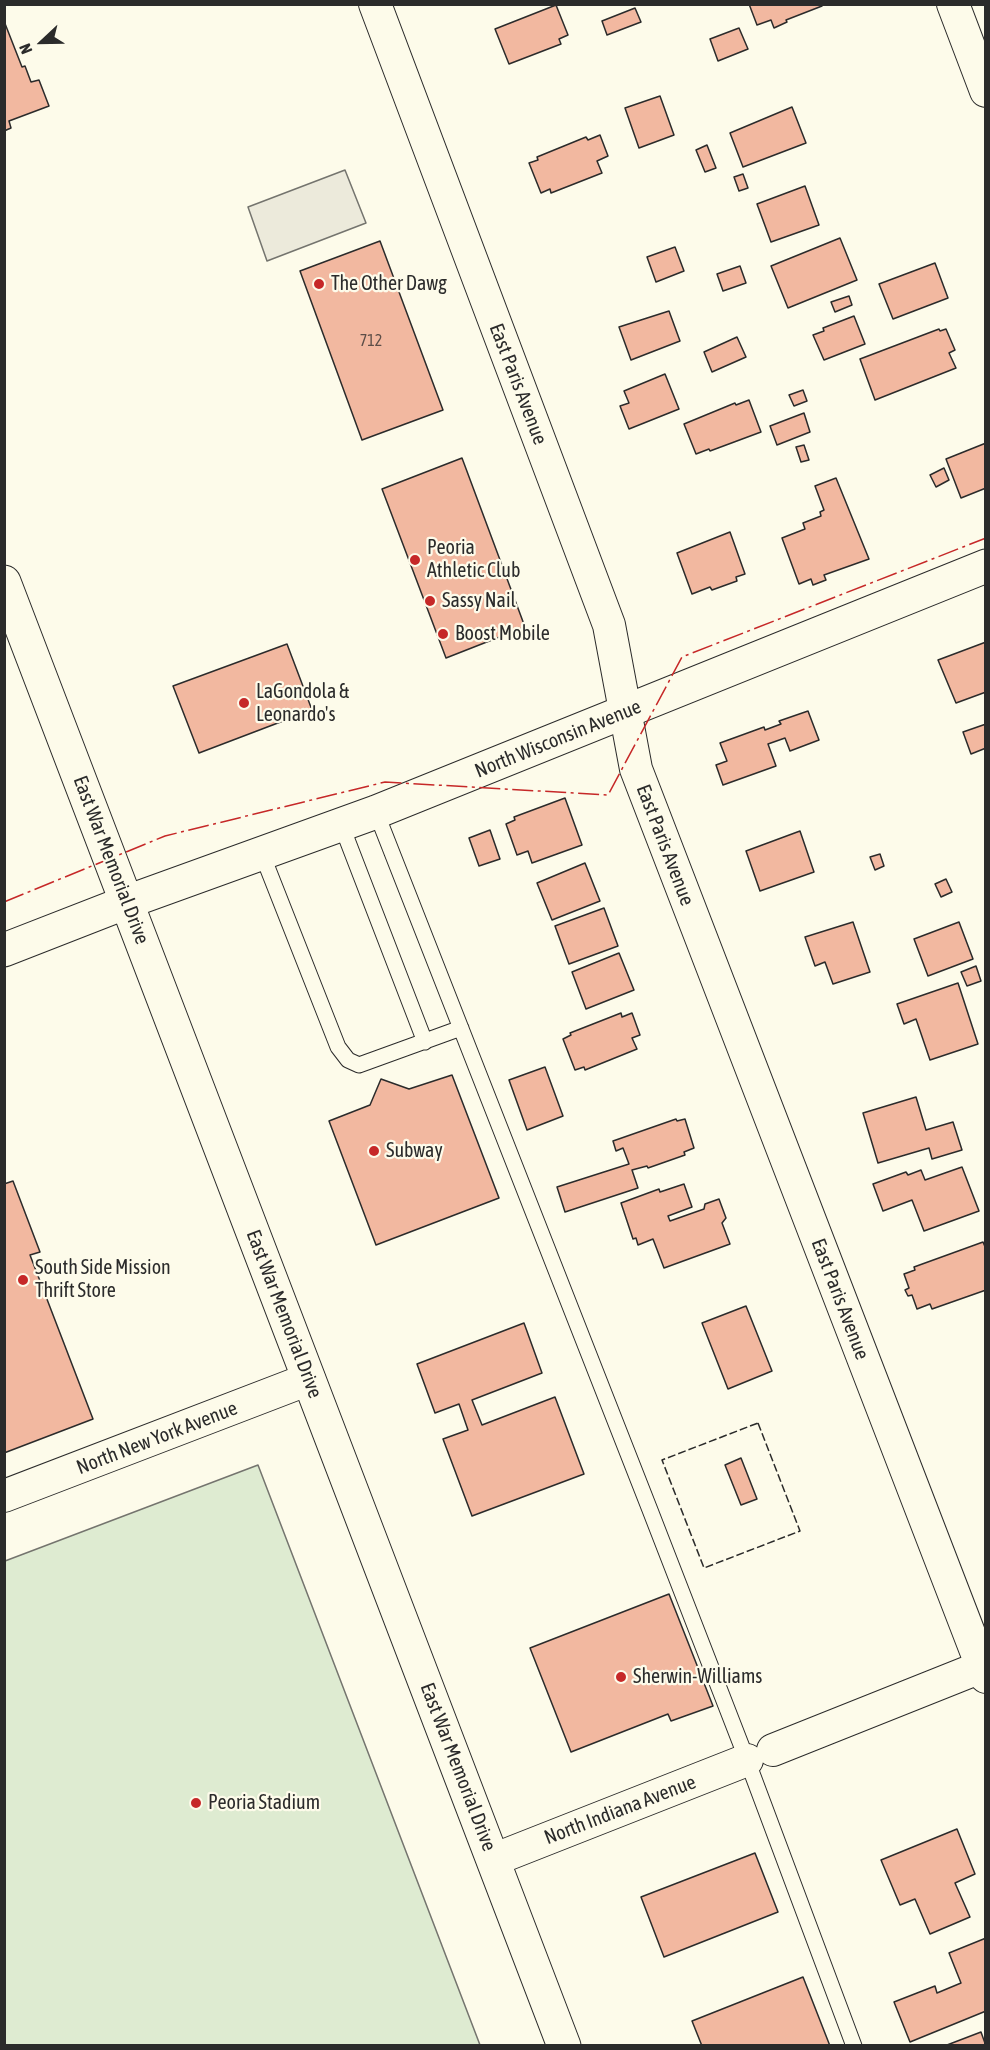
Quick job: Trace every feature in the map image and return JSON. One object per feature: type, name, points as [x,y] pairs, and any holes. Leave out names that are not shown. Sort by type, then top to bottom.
[{"type":"main road","name":"North Wisconsin Avenue","points":[[4,950],[127,902],[376,812],[986,566]]},
{"type":"main road","name":"East War Memorial Drive","points":[[4,582],[564,2046]]},
{"type":"street","name":"East Paris Avenue","points":[[375,4],[609,625],[636,769],[983,1672]]},
{"type":"street","points":[[952,4],[986,91]]},
{"type":"street","name":"North New York Avenue","points":[[4,1496],[309,1379]]},
{"type":"street","name":"North Indiana Avenue","points":[[493,1860],[760,1755],[983,1672]]},
{"type":"lane","points":[[376,812],[461,1028],[760,1755],[854,2046]]},
{"type":"lane","points":[[341,825],[425,1042]]},
{"type":"lane","points":[[262,854],[339,1047],[348,1060],[359,1065],[461,1028]]},
{"type":"green space","name":"Peoria Stadium","points":[[258,1465],[480,2045],[5,2045],[5,1561]]},
{"type":"shaded area","points":[[345,170],[366,223],[267,261],[248,207]]},
{"type":"building","points":[[749,4],[822,4],[822,6],[786,20],[787,22],[774,28],[771,20],[757,25]]},
{"type":"building","points":[[556,5],[568,35],[559,39],[561,44],[509,64],[495,29]]},
{"type":"building","points":[[635,8],[641,22],[607,35],[602,21]]},
{"type":"building","points":[[4,21],[22,67],[25,66],[31,82],[39,80],[49,106],[9,121],[11,128],[4,131]]},
{"type":"building","points":[[739,28],[748,49],[718,61],[710,39]]},
{"type":"building","points":[[660,96],[674,135],[639,148],[625,108]]},
{"type":"building","points":[[792,107],[806,143],[743,167],[730,133]]},
{"type":"building","points":[[600,135],[608,156],[597,161],[602,173],[551,193],[550,189],[541,193],[529,163],[538,160],[537,157],[586,137],[588,140]]},
{"type":"building","points":[[707,145],[716,168],[705,172],[696,150]]},
{"type":"building","points":[[743,174],[748,188],[739,191],[734,177]]},
{"type":"building","points":[[805,186],[819,225],[771,242],[757,204]]},
{"type":"building","points":[[840,238],[857,280],[788,308],[771,266]]},
{"type":"building","points":[[380,241],[443,410],[362,440],[300,271]]},
{"type":"building","points":[[675,247],[684,271],[656,282],[647,257]]},
{"type":"building","points":[[935,263],[948,298],[893,319],[879,284]]},
{"type":"building","points":[[740,266],[746,283],[723,291],[717,274]]},
{"type":"building","points":[[849,296],[852,305],[835,312],[831,302]]},
{"type":"building","points":[[669,311],[680,341],[631,360],[619,327]]},
{"type":"building","points":[[854,316],[865,344],[824,360],[813,335],[824,331],[823,328]]},
{"type":"building","points":[[939,329],[940,331],[946,329],[955,350],[949,353],[956,368],[875,400],[860,359]]},
{"type":"building","points":[[737,337],[746,357],[712,372],[704,352]]},
{"type":"building","points":[[665,374],[679,409],[629,429],[620,406],[629,403],[624,391]]},
{"type":"building","points":[[803,390],[807,401],[794,406],[789,395]]},
{"type":"building","points":[[749,400],[761,432],[696,454],[684,424],[735,403],[736,405]]},
{"type":"building","points":[[804,413],[810,432],[777,445],[770,426]]},
{"type":"building","points":[[986,443],[986,488],[961,498],[946,459]]},
{"type":"building","points":[[804,445],[809,460],[801,462],[796,447]]},
{"type":"building","points":[[462,458],[525,627],[446,658],[382,489]]},
{"type":"building","points":[[944,468],[949,480],[936,487],[930,475]]},
{"type":"building","points":[[836,478],[869,559],[824,575],[826,580],[813,585],[811,579],[799,584],[782,538],[805,529],[803,523],[821,516],[820,512],[824,510],[815,486]]},
{"type":"building","points":[[730,532],[745,574],[736,577],[737,581],[692,594],[677,553]]},
{"type":"building","points":[[986,642],[986,692],[956,703],[938,660]]},
{"type":"building","name":"LaGondola & Leonardo's","points":[[287,644],[312,710],[199,753],[173,686]]},
{"type":"building","points":[[808,711],[819,740],[790,751],[785,738],[768,744],[776,766],[723,785],[716,765],[727,761],[720,743],[764,727],[765,730],[781,724],[779,721]]},
{"type":"building","points":[[986,724],[986,748],[971,754],[963,732]]},
{"type":"building","points":[[565,798],[582,845],[532,863],[528,851],[517,855],[506,824],[515,820],[514,817]]},
{"type":"building","points":[[490,830],[500,859],[479,866],[469,838]]},
{"type":"building","points":[[800,831],[814,872],[760,891],[746,851]]},
{"type":"building","points":[[880,854],[884,866],[875,870],[870,857]]},
{"type":"building","points":[[585,863],[600,901],[552,920],[537,883]]},
{"type":"building","points":[[946,879],[952,892],[941,897],[935,884]]},
{"type":"building","points":[[604,908],[618,946],[569,964],[555,926]]},
{"type":"building","points":[[853,922],[870,972],[833,984],[825,962],[815,966],[805,937]]},
{"type":"building","points":[[959,922],[973,959],[928,976],[914,939]]},
{"type":"building","points":[[619,953],[634,990],[586,1009],[572,972]]},
{"type":"building","points":[[976,966],[981,981],[967,986],[961,972]]},
{"type":"building","points":[[958,983],[978,1044],[930,1060],[916,1019],[904,1024],[897,1004]]},
{"type":"building","points":[[621,1013],[622,1017],[632,1013],[640,1035],[632,1038],[637,1049],[585,1070],[584,1067],[575,1070],[563,1039],[571,1035],[570,1033]]},
{"type":"building","points":[[545,1067],[563,1116],[527,1130],[509,1080]]},
{"type":"building","points":[[452,1075],[499,1198],[376,1245],[329,1121],[370,1105],[381,1079],[409,1089]]},
{"type":"building","points":[[916,1097],[926,1130],[953,1122],[962,1150],[932,1159],[929,1148],[878,1163],[863,1113]]},
{"type":"building","points":[[676,1119],[677,1121],[685,1119],[694,1148],[684,1152],[685,1155],[648,1168],[647,1166],[632,1170],[638,1188],[565,1212],[557,1187],[629,1164],[623,1148],[616,1151],[613,1141]]},
{"type":"building","points":[[962,1167],[979,1211],[924,1231],[912,1200],[883,1211],[873,1184],[906,1172],[908,1175],[921,1170],[925,1180]]},
{"type":"building","points":[[13,1181],[40,1252],[30,1255],[93,1419],[4,1453],[4,1184]]},
{"type":"building","points":[[684,1184],[692,1207],[668,1216],[670,1221],[704,1209],[705,1204],[719,1199],[726,1218],[722,1223],[730,1244],[664,1268],[653,1239],[638,1245],[636,1238],[633,1239],[621,1203],[659,1189],[660,1192]]},
{"type":"building","points":[[983,1242],[986,1249],[986,1290],[932,1309],[930,1304],[917,1309],[912,1295],[908,1296],[905,1290],[909,1288],[904,1274],[915,1270],[914,1267]]},
{"type":"building","points":[[746,1306],[772,1371],[728,1389],[702,1323]]},
{"type":"building","points":[[524,1323],[542,1373],[472,1400],[482,1425],[555,1397],[584,1474],[472,1516],[443,1439],[468,1430],[459,1404],[435,1413],[417,1364]]},
{"type":"building","points":[[741,1458],[757,1499],[741,1505],[725,1465]]},
{"type":"building","name":"Sherwin-Williams","points":[[669,1594],[713,1706],[671,1721],[668,1714],[571,1752],[530,1648]]},
{"type":"building","points":[[957,1829],[975,1874],[955,1883],[970,1917],[930,1934],[915,1899],[900,1905],[881,1860]]},
{"type":"building","points":[[755,1853],[778,1912],[664,1957],[641,1897]]},
{"type":"building","points":[[986,1938],[986,2011],[910,2042],[894,2002],[935,1986],[937,1993],[961,1983],[949,1953]]},
{"type":"building","points":[[803,1977],[830,2046],[702,2046],[692,2021]]},
{"type":"building","points":[[981,2032],[986,2046],[947,2045]]},
{"type":"fence","points":[[758,1423],[800,1531],[704,1568],[662,1460],[758,1423]]},
{"type":"power","points":[[4,902],[165,836],[385,782],[608,795],[682,657],[986,538]]},
{"type":"place","name":"The Other Dawg","points":[[319,284]]},
{"type":"place","name":"Peoria Athletic Club","points":[[415,560]]},
{"type":"place","name":"Sassy Nail","points":[[430,601]]},
{"type":"place","name":"Boost Mobile","points":[[443,634]]},
{"type":"place","name":"LaGondola & Leonardo's","points":[[244,703]]},
{"type":"place","name":"Subway","points":[[374,1151]]},
{"type":"place","name":"South Side Mission Thrift Store","points":[[23,1280]]},
{"type":"place","name":"Sherwin-Williams","points":[[621,1677]]},
{"type":"place","name":"Peoria Stadium","points":[[196,1803]]}]
